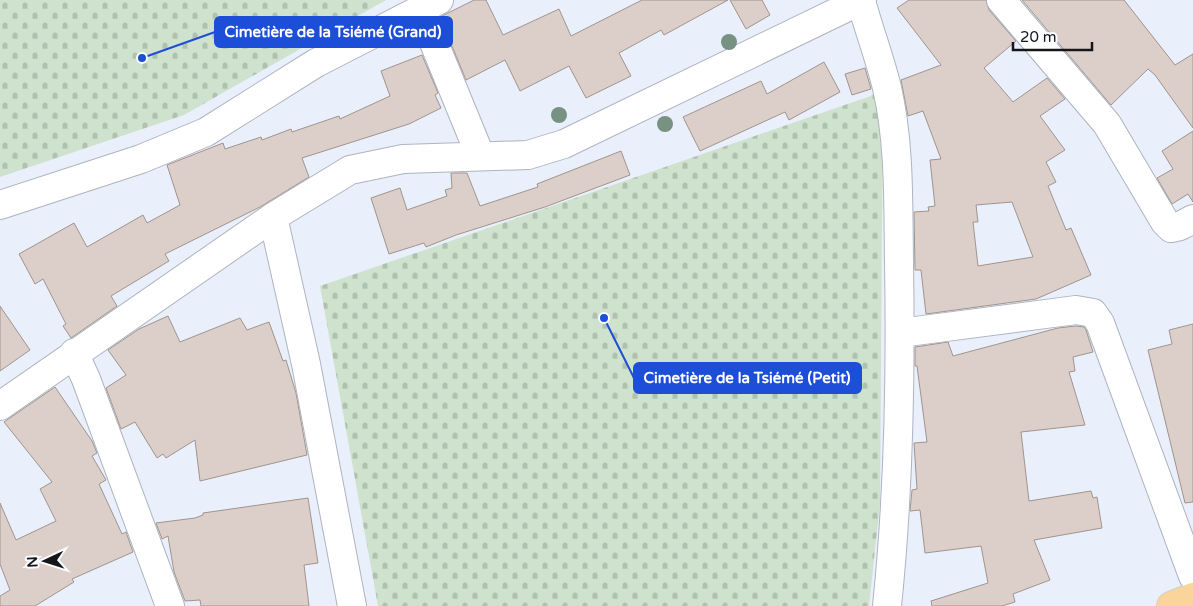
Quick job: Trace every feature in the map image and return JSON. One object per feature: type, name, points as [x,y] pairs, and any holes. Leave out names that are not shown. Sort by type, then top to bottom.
[{"type":"highway","points":[[1171,606],[1193,596]]},
{"type":"street","points":[[0,406],[273,217],[340,175],[366,165],[403,159],[480,155],[528,155],[564,144],[862,0],[887,89],[895,149],[900,333],[898,474],[887,606]]},
{"type":"street","points":[[1002,0],[1107,124],[1165,222],[1171,228],[1180,226],[1193,219]]},
{"type":"street","points":[[0,205],[141,159],[206,132],[316,63],[430,5],[480,155]]},
{"type":"street","points":[[273,217],[306,364],[352,606]]},
{"type":"street","points":[[900,333],[1076,310],[1093,313],[1100,323],[1193,576]]},
{"type":"street","points":[[74,353],[86,378],[170,606]]},
{"type":"green space","points":[[0,0],[386,0],[184,115],[0,177]]},
{"type":"green space","points":[[883,90],[880,503],[869,606],[378,606],[320,286],[868,97]]},
{"type":"building","points":[[474,0],[486,0],[503,35],[559,9],[571,36],[642,0],[728,0],[664,35],[661,30],[619,53],[631,76],[586,98],[569,66],[520,91],[505,60],[466,80],[440,17]]},
{"type":"building","points":[[730,0],[762,0],[770,15],[746,29]]},
{"type":"building","points":[[909,0],[986,0],[989,10],[1016,41],[984,68],[1013,102],[1047,78],[1065,99],[1040,116],[1065,150],[1046,162],[1056,182],[1048,186],[1066,230],[1071,228],[1091,275],[1036,299],[926,314],[921,270],[915,270],[914,212],[929,211],[928,207],[935,206],[930,160],[941,159],[923,111],[908,116],[901,80],[941,65],[897,8]],"holes":[[[1012,202],[1033,257],[978,266],[973,222],[978,222],[976,205]]]},
{"type":"building","points":[[1022,0],[1124,0],[1175,65],[1193,54],[1193,128],[1155,75],[1148,69],[1111,105]]},
{"type":"building","points":[[422,55],[438,93],[435,95],[441,108],[409,124],[302,158],[309,177],[260,207],[165,254],[169,261],[111,296],[117,306],[71,338],[63,326],[66,324],[43,279],[35,284],[19,254],[74,223],[87,247],[143,215],[147,223],[180,205],[167,165],[223,143],[225,149],[261,137],[262,140],[291,129],[292,132],[339,116],[340,119],[390,96],[381,71]]},
{"type":"building","points":[[824,62],[840,92],[789,120],[785,112],[700,151],[683,117],[761,81],[767,94]]},
{"type":"building","points":[[865,68],[871,89],[852,95],[845,74]]},
{"type":"building","points":[[1193,131],[1193,202],[1188,194],[1172,204],[1157,178],[1173,169],[1162,151]]},
{"type":"building","points":[[621,151],[630,175],[545,207],[456,235],[426,247],[424,243],[389,254],[371,198],[400,188],[407,210],[447,196],[445,190],[452,188],[451,173],[467,173],[480,206],[538,187],[537,184]]},
{"type":"building","points":[[0,306],[30,350],[0,371]]},
{"type":"building","points":[[168,316],[180,342],[240,318],[247,330],[269,322],[283,361],[286,360],[296,393],[307,455],[200,481],[195,440],[166,458],[163,454],[157,458],[135,422],[121,429],[106,388],[126,375],[108,350],[139,329]]},
{"type":"building","points":[[1193,324],[1193,502],[1185,503],[1148,350],[1172,344],[1169,330]]},
{"type":"building","points":[[1084,327],[1086,330],[1093,352],[1073,357],[1075,371],[1069,372],[1085,425],[1021,432],[1029,501],[1091,491],[1093,498],[1097,497],[1102,528],[1034,540],[1050,580],[1013,594],[1015,602],[1002,606],[932,606],[931,601],[988,583],[981,546],[925,553],[920,510],[910,511],[912,490],[917,489],[914,443],[927,442],[917,366],[915,366],[915,347],[948,342],[953,356],[1058,328]]},
{"type":"building","points":[[55,387],[92,441],[97,453],[92,456],[106,480],[99,484],[122,534],[126,532],[133,552],[72,579],[74,582],[35,606],[0,606],[0,596],[10,590],[0,564],[0,503],[16,540],[56,521],[40,489],[52,482],[4,422]]},
{"type":"building","points":[[308,498],[318,563],[304,565],[309,606],[201,606],[200,600],[185,601],[174,572],[168,536],[162,539],[156,523],[195,518],[203,515],[203,513]]},
{"type":"place","name":"Cimetière de la Tsiémé (Grand)","points":[[142,58]]},
{"type":"place","name":"Cimetière de la Tsiémé (Petit)","points":[[604,318]]}]
